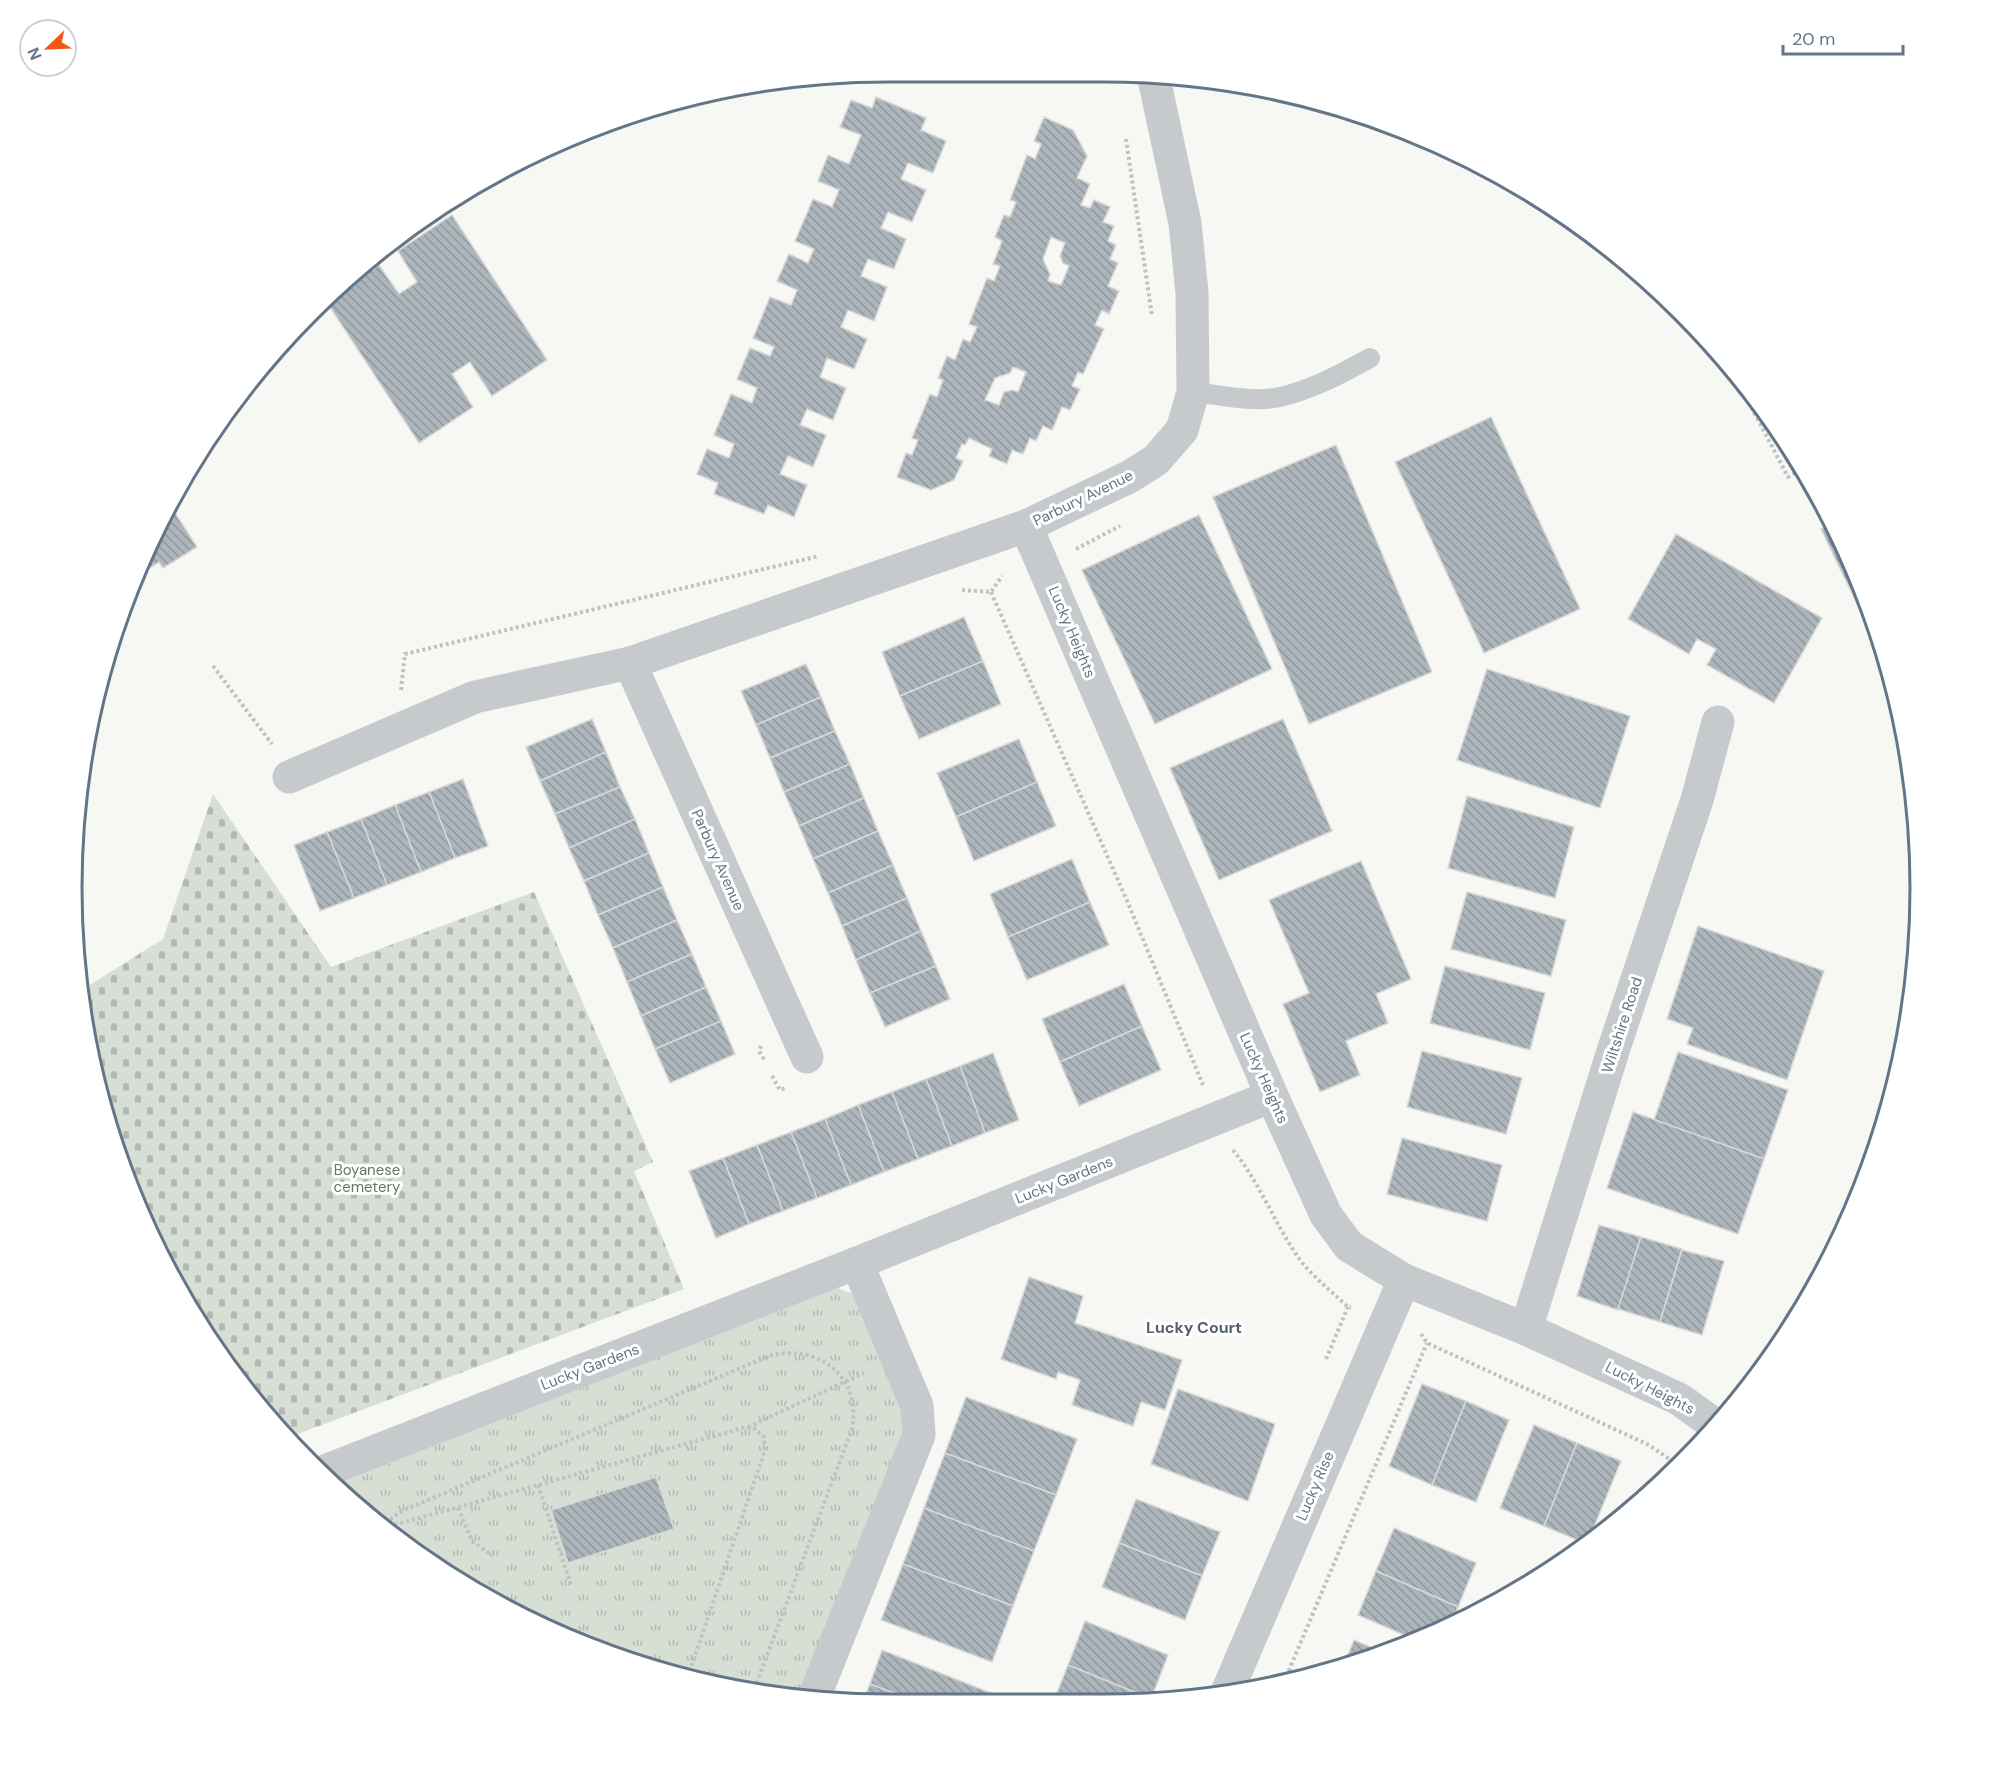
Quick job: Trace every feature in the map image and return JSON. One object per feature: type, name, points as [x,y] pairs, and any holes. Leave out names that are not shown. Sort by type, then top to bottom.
[{"type":"street","name":"Parbury Avenue","points":[[289,777],[475,697],[630,663],[1026,526],[1129,477],[1156,460],[1182,430],[1193,392],[1192,293],[1185,223],[1155,84]]},
{"type":"street","name":"Lucky Heights","points":[[1026,526],[1272,1096],[1326,1215],[1349,1246],[1404,1280],[1526,1329],[1679,1399],[1709,1421]]},
{"type":"street","name":"Parbury Avenue","points":[[630,663],[807,1057]]},
{"type":"street","name":"Wiltshire Road","points":[[1526,1329],[1614,1048],[1697,800],[1718,722]]},
{"type":"street","name":"Lucky Gardens","points":[[330,1469],[857,1263],[1272,1096]]},
{"type":"street","points":[[817,1691],[919,1435],[916,1406],[857,1263]]},
{"type":"street","name":"Lucky Rise","points":[[1230,1685],[1404,1280]]},
{"type":"lane","points":[[1193,392],[1247,399],[1281,397],[1341,374],[1370,358]]},
{"type":"path","points":[[1125,131],[1152,317]]},
{"type":"path","points":[[1754,411],[1788,477],[1795,473]]},
{"type":"path","points":[[400,696],[405,654],[829,553]]},
{"type":"path","points":[[213,666],[276,750],[289,777]]},
{"type":"path","points":[[1288,1673],[1427,1344]]},
{"type":"path","points":[[389,1521],[402,1511],[769,1356],[788,1352],[807,1353],[828,1364],[845,1382],[853,1405],[852,1429],[756,1683]]},
{"type":"path","points":[[393,1524],[745,1428],[866,1372]]},
{"type":"path","points":[[690,1669],[765,1450],[762,1433],[754,1428],[745,1428]]},
{"type":"path","points":[[538,1485],[571,1585]]},
{"type":"path","points":[[458,1508],[472,1541],[493,1556]]},
{"type":"green space","name":"Boyanese cemetery","points":[[213,794],[331,967],[534,892],[653,1162],[634,1171],[684,1289],[297,1434],[249,1379],[190,1292],[144,1197],[125,1148],[110,1097],[98,1046],[88,986],[163,939]]},
{"type":"green space","points":[[838,1288],[853,1294],[902,1410],[904,1430],[801,1690],[731,1679],[680,1667],[629,1652],[580,1633],[485,1587],[441,1559],[398,1528],[343,1481]]},
{"type":"building","points":[[876,97],[926,118],[921,130],[946,141],[933,173],[908,163],[901,179],[926,190],[912,222],[888,212],[881,228],[906,239],[894,269],[868,259],[861,276],[887,287],[874,321],[848,310],[841,327],[867,339],[854,369],[827,358],[820,377],[846,388],[833,420],[807,409],[800,425],[826,435],[813,467],[788,456],[780,474],[807,485],[794,517],[768,505],[764,514],[714,494],[718,483],[697,474],[707,449],[729,458],[734,444],[714,435],[731,394],[752,403],[757,388],[737,379],[750,348],[770,356],[774,347],[753,338],[770,297],[791,305],[797,290],[777,281],[789,254],[808,263],[814,249],[795,241],[813,199],[832,207],[839,190],[818,181],[828,155],[849,164],[861,135],[840,127],[851,100],[872,108]]},
{"type":"building","points":[[1044,117],[1073,130],[1087,156],[1077,178],[1090,184],[1081,205],[1090,208],[1094,200],[1110,207],[1103,222],[1114,226],[1108,241],[1116,245],[1110,259],[1118,263],[1108,286],[1119,291],[1109,314],[1102,310],[1095,325],[1104,329],[1083,374],[1078,372],[1072,386],[1080,389],[1070,410],[1062,407],[1052,430],[1043,426],[1036,441],[1030,438],[1023,454],[1012,450],[1007,464],[989,456],[992,449],[969,438],[965,445],[962,444],[956,458],[963,461],[954,480],[931,490],[897,477],[906,453],[912,455],[918,440],[912,438],[930,394],[937,397],[943,380],[938,378],[947,356],[955,360],[963,339],[970,342],[977,327],[969,324],[987,278],[994,281],[1000,266],[993,264],[1002,241],[995,237],[1004,215],[1010,217],[1016,202],[1010,200],[1027,155],[1035,159],[1041,144],[1034,141]],"holes":[[[1051,237],[1065,243],[1060,256],[1063,263],[1069,266],[1061,285],[1048,281],[1050,274],[1043,259]],[[1013,367],[1026,372],[1018,392],[1012,390],[1004,392],[999,405],[985,400],[995,378],[1010,373]]]},
{"type":"building","points":[[452,215],[547,360],[492,396],[470,362],[452,374],[473,407],[419,443],[331,308],[379,265],[399,294],[417,282],[398,251]]},
{"type":"building","points":[[1491,417],[1580,609],[1484,653],[1395,462]]},
{"type":"building","points":[[1336,445],[1432,672],[1309,724],[1213,497]]},
{"type":"building","points":[[175,513],[197,547],[163,568],[159,562],[150,568]]},
{"type":"building","points":[[1199,515],[1272,669],[1155,724],[1082,570]]},
{"type":"building","points":[[1824,527],[1827,532],[1863,616],[1821,529]]},
{"type":"building","points":[[1676,534],[1822,618],[1774,703],[1707,665],[1716,649],[1697,639],[1689,654],[1628,619]]},
{"type":"building","points":[[964,617],[983,661],[900,696],[882,652]]},
{"type":"building","points":[[983,661],[1001,704],[919,739],[900,696]]},
{"type":"building","points":[[806,664],[821,697],[756,725],[741,691]]},
{"type":"building","points":[[1487,669],[1630,716],[1600,808],[1457,760]]},
{"type":"building","points":[[821,697],[835,731],[770,758],[756,725]]},
{"type":"building","points":[[592,719],[606,752],[540,781],[526,747]]},
{"type":"building","points":[[1283,719],[1332,831],[1219,880],[1170,768]]},
{"type":"building","points":[[835,731],[850,764],[784,792],[770,758]]},
{"type":"building","points":[[1019,739],[1037,782],[956,817],[937,773]]},
{"type":"building","points":[[606,752],[620,787],[555,814],[540,781]]},
{"type":"building","points":[[850,764],[864,798],[799,826],[784,792]]},
{"type":"building","points":[[463,779],[488,846],[455,858],[429,792]]},
{"type":"building","points":[[1037,782],[1056,826],[974,861],[956,817]]},
{"type":"building","points":[[620,787],[635,819],[569,848],[555,814]]},
{"type":"building","points":[[429,792],[455,858],[421,872],[395,805]]},
{"type":"building","points":[[1467,796],[1574,827],[1555,898],[1448,868]]},
{"type":"building","points":[[864,798],[878,831],[813,859],[799,826]]},
{"type":"building","points":[[395,805],[421,872],[387,885],[361,819]]},
{"type":"building","points":[[361,819],[387,885],[354,898],[327,832]]},
{"type":"building","points":[[635,819],[649,853],[584,881],[569,848]]},
{"type":"building","points":[[878,831],[893,865],[828,893],[813,859]]},
{"type":"building","points":[[327,832],[354,898],[320,911],[294,845]]},
{"type":"building","points":[[649,853],[663,887],[598,915],[584,881]]},
{"type":"building","points":[[1072,859],[1090,902],[1008,937],[990,894]]},
{"type":"building","points":[[1361,861],[1411,979],[1376,994],[1388,1023],[1346,1041],[1360,1075],[1320,1092],[1283,1004],[1309,993],[1269,900]]},
{"type":"building","points":[[893,865],[907,898],[842,926],[828,893]]},
{"type":"building","points":[[663,887],[677,920],[613,948],[598,915]]},
{"type":"building","points":[[1467,892],[1566,920],[1551,976],[1451,949]]},
{"type":"building","points":[[907,898],[921,931],[856,960],[842,926]]},
{"type":"building","points":[[1090,902],[1109,945],[1027,980],[1008,937]]},
{"type":"building","points":[[677,920],[692,954],[627,982],[613,948]]},
{"type":"building","points":[[1698,926],[1824,971],[1787,1080],[1687,1044],[1693,1028],[1667,1019]]},
{"type":"building","points":[[921,931],[936,966],[870,993],[856,960]]},
{"type":"building","points":[[692,954],[706,987],[641,1016],[627,982]]},
{"type":"building","points":[[936,966],[950,999],[885,1027],[870,993]]},
{"type":"building","points":[[1445,966],[1545,993],[1530,1050],[1430,1023]]},
{"type":"building","points":[[1124,984],[1142,1026],[1060,1062],[1042,1019]]},
{"type":"building","points":[[706,987],[721,1021],[655,1049],[641,1016]]},
{"type":"building","points":[[721,1021],[735,1054],[670,1083],[655,1049]]},
{"type":"building","points":[[1142,1026],[1161,1070],[1079,1106],[1060,1062]]},
{"type":"building","points":[[1422,1051],[1522,1078],[1506,1134],[1407,1107]]},
{"type":"building","points":[[1678,1052],[1788,1090],[1764,1159],[1654,1120]]},
{"type":"building","points":[[993,1053],[1019,1120],[985,1133],[960,1066]]},
{"type":"building","points":[[960,1066],[985,1133],[952,1146],[926,1079]]},
{"type":"building","points":[[926,1079],[952,1146],[918,1159],[892,1092]]},
{"type":"building","points":[[892,1092],[918,1159],[884,1172],[858,1105]]},
{"type":"building","points":[[858,1105],[884,1172],[851,1185],[825,1119]]},
{"type":"building","points":[[1633,1112],[1764,1159],[1738,1234],[1607,1188]]},
{"type":"building","points":[[825,1119],[851,1185],[817,1198],[791,1132]]},
{"type":"building","points":[[791,1132],[817,1198],[783,1211],[757,1145]]},
{"type":"building","points":[[1402,1138],[1502,1165],[1487,1221],[1387,1194]]},
{"type":"building","points":[[757,1145],[783,1211],[749,1224],[723,1158]]},
{"type":"building","points":[[723,1158],[749,1224],[716,1238],[689,1171]]},
{"type":"building","points":[[1599,1225],[1641,1237],[1618,1310],[1577,1296]]},
{"type":"building","points":[[1641,1237],[1682,1249],[1660,1322],[1618,1309]]},
{"type":"building","points":[[1682,1250],[1724,1261],[1702,1335],[1660,1322]]},
{"type":"building","points":[[1029,1277],[1083,1296],[1075,1323],[1182,1360],[1165,1410],[1141,1402],[1133,1426],[1072,1405],[1080,1380],[1058,1372],[1056,1379],[1001,1359]]},
{"type":"building","points":[[1422,1384],[1466,1401],[1432,1485],[1389,1466]]},
{"type":"building","points":[[1178,1389],[1275,1424],[1248,1501],[1151,1464]]},
{"type":"building","points":[[966,1397],[1077,1439],[1056,1495],[945,1453]]},
{"type":"building","points":[[1466,1401],[1509,1420],[1476,1502],[1432,1485]]},
{"type":"building","points":[[1534,1425],[1577,1443],[1544,1526],[1500,1508]]},
{"type":"building","points":[[1577,1443],[1621,1461],[1593,1529],[1578,1540],[1544,1526]]},
{"type":"building","points":[[945,1453],[1056,1495],[1034,1551],[924,1508]]},
{"type":"building","points":[[656,1477],[674,1529],[568,1563],[551,1510]]},
{"type":"building","points":[[1136,1499],[1220,1532],[1202,1576],[1119,1543]]},
{"type":"building","points":[[924,1508],[1034,1551],[1013,1606],[903,1564]]},
{"type":"building","points":[[1394,1528],[1476,1563],[1458,1607],[1376,1571]]},
{"type":"building","points":[[1119,1543],[1202,1576],[1185,1620],[1102,1587]]},
{"type":"building","points":[[903,1564],[1013,1606],[992,1662],[881,1620]]},
{"type":"building","points":[[1376,1571],[1458,1607],[1455,1614],[1406,1636],[1358,1615]]},
{"type":"building","points":[[1085,1621],[1168,1655],[1153,1693],[1137,1693],[1068,1665]]},
{"type":"building","points":[[1354,1640],[1373,1648],[1364,1652],[1347,1657]]},
{"type":"building","points":[[882,1650],[993,1694],[896,1694],[870,1684]]},
{"type":"building","points":[[1068,1665],[1137,1693],[1104,1694],[1057,1694]]},
{"type":"building","points":[[870,1684],[896,1694],[888,1694],[866,1694]]},
{"type":"district","name":"Lucky Court","points":[[1194,1327]]}]
